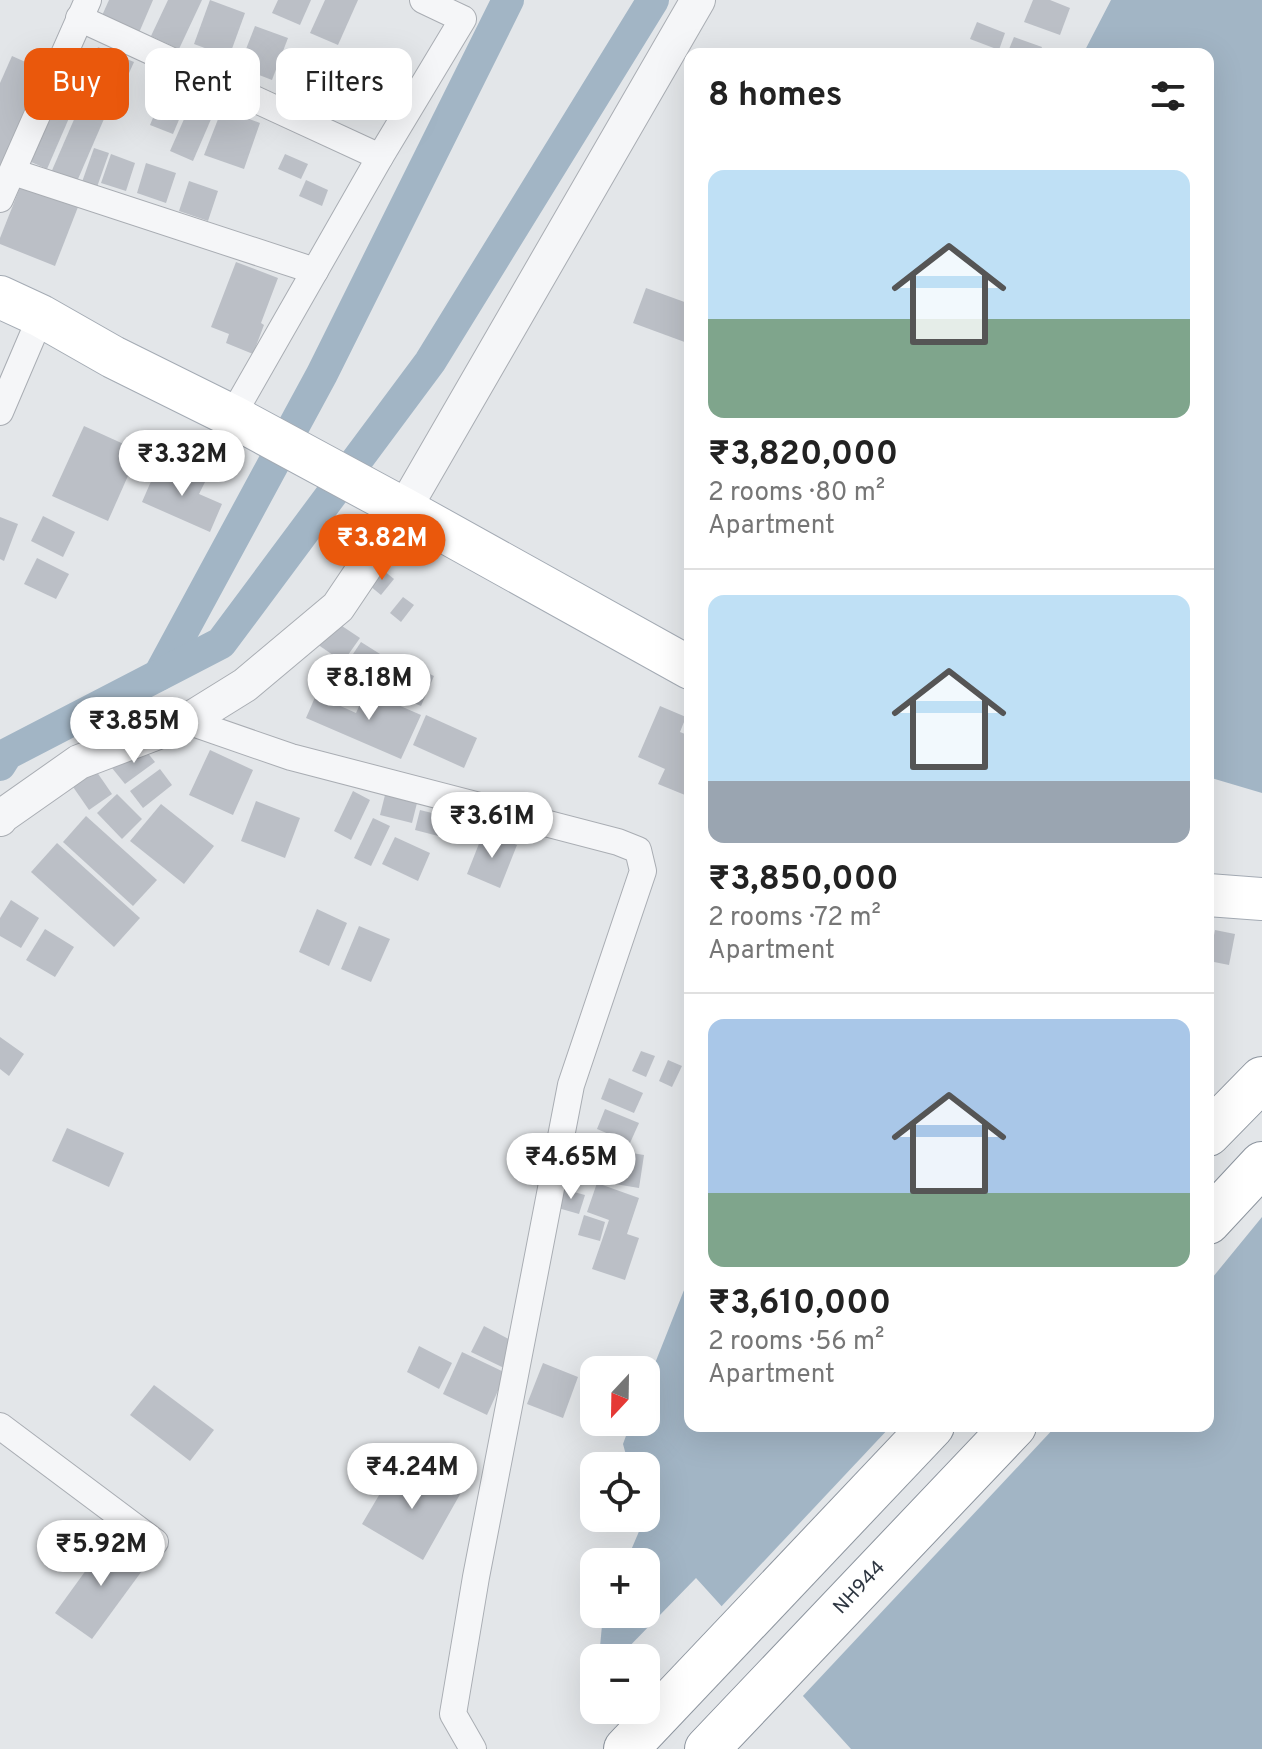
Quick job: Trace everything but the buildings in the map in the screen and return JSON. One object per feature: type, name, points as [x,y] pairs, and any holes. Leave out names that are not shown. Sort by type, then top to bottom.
[{"type":"highway","points":[[1214,1128],[1262,1079]]},
{"type":"highway","points":[[1214,1216],[1262,1164]]},
{"type":"highway","points":[[626,1749],[926,1432]]},
{"type":"highway","name":"NH944","points":[[707,1749],[1008,1432]]},
{"type":"main road","points":[[0,297],[245,424],[684,665]]},
{"type":"main road","points":[[1214,895],[1262,899]]},
{"type":"street","points":[[245,424],[315,271],[463,19],[423,0]]},
{"type":"street","points":[[0,819],[79,762],[187,721],[245,685],[338,607],[390,502],[698,0]]},
{"type":"street","points":[[0,199],[84,9],[380,157]]},
{"type":"street","points":[[13,172],[315,271]]},
{"type":"street","points":[[0,412],[41,316]]},
{"type":"street","points":[[187,721],[291,757],[618,842],[638,850],[643,871],[571,1085],[476,1577],[453,1714],[473,1749]]},
{"type":"street","points":[[0,1426],[155,1542]]},
{"type":"water","points":[[1111,0],[1262,0],[1262,793],[1214,779],[1214,48],[1086,48]]},
{"type":"water","points":[[1262,1217],[1262,1749],[851,1749],[696,1578],[660,1615],[660,1548],[632,1548],[639,1532],[660,1532],[660,1452],[625,1452],[623,1444],[626,1436],[660,1436],[658,1356],[684,1290],[684,1432],[1214,1432],[1214,1276]]},
{"type":"water","points":[[602,1628],[647,1628],[632,1644],[600,1644]]},
{"type":"pier","points":[[885,1432],[1050,1432],[801,1698],[719,1609]]},
{"type":"waterway","points":[[159,675],[322,374],[508,0]]},
{"type":"waterway","points":[[0,765],[7,754],[221,643],[430,362],[653,0]]}]
